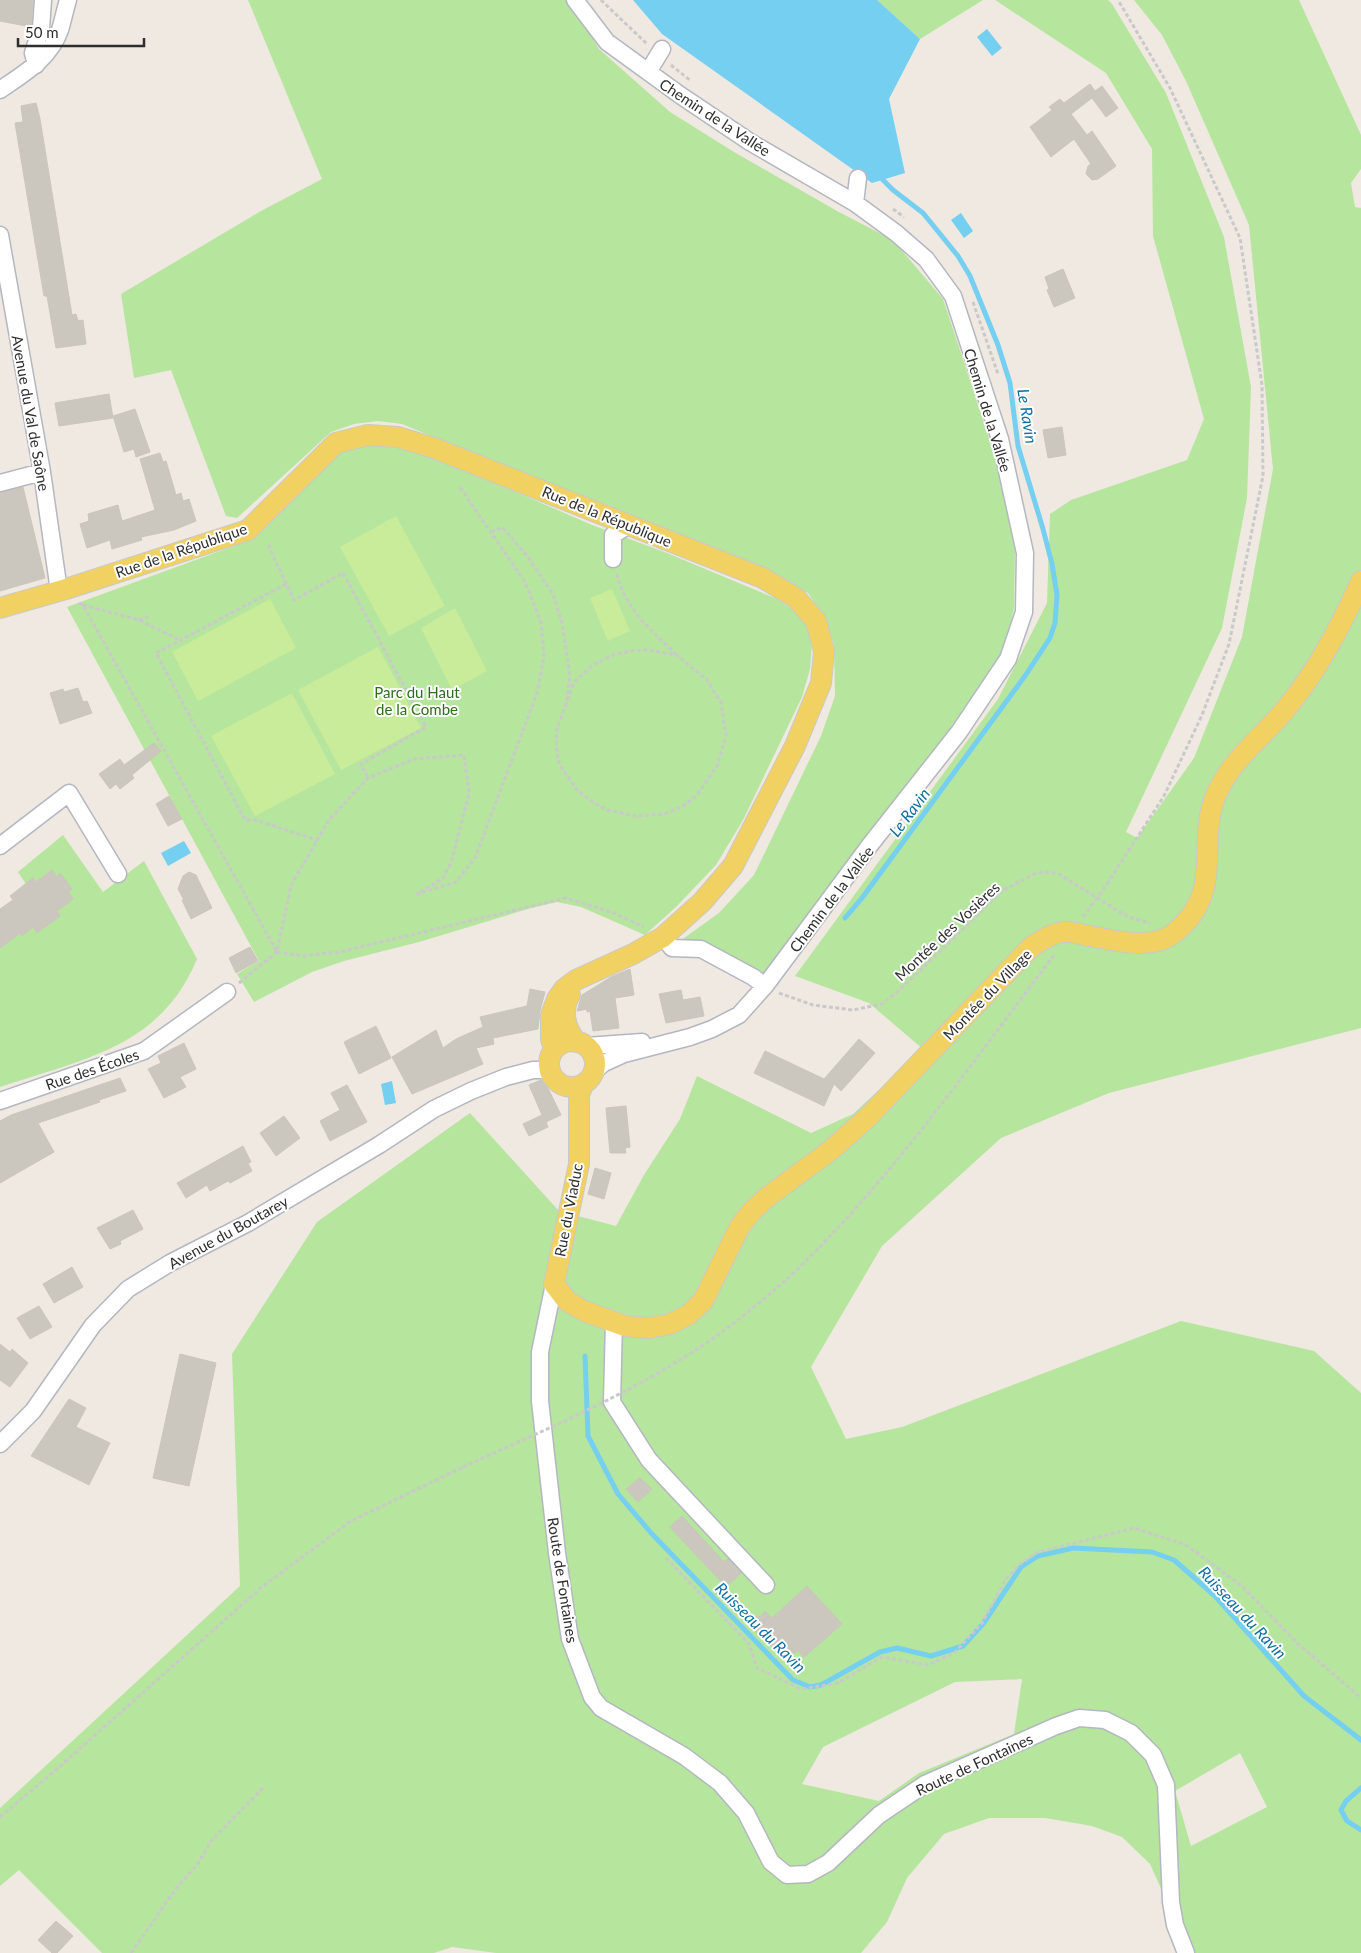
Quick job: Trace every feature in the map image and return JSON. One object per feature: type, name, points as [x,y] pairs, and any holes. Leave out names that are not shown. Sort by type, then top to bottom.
[{"type":"main road","name":"Rue de la République","points":[[0,608],[60,591],[248,530],[336,443],[368,435],[398,437],[434,448],[763,578],[796,598],[816,620],[824,651],[821,682],[795,746],[734,866],[702,902],[663,937],[603,969],[576,980],[564,989],[557,999],[551,1015],[551,1058]]},
{"type":"main road","name":"Montée du Village","points":[[554,1284],[567,1301],[584,1311],[625,1326],[648,1328],[670,1324],[688,1315],[703,1301],[740,1226],[752,1211],[766,1198],[831,1150],[868,1118],[1031,947],[1046,937],[1062,932],[1143,944],[1167,938],[1195,912],[1203,894],[1207,871],[1210,816],[1223,780],[1242,754],[1288,707],[1309,679],[1346,614],[1361,581]]},
{"type":"main road","name":"Rue de la République","points":[[581,1044],[568,1031],[564,1014],[565,1002],[571,994],[603,969]]},
{"type":"main road","points":[[564,1043],[581,1044],[594,1058],[588,1078],[576,1087],[562,1086],[556,1082],[551,1058],[564,1043]]},
{"type":"main road","name":"Rue du Viaduc","points":[[554,1284],[579,1164],[579,1095],[588,1078]]},
{"type":"main road","name":"Rue du Viaduc","points":[[562,1086],[579,1136]]},
{"type":"street","points":[[36,65],[33,53],[41,28],[43,0]]},
{"type":"street","points":[[0,90],[36,65],[47,54],[59,32],[68,0]]},
{"type":"street","name":"Chemin de la Vallée","points":[[575,0],[607,42],[750,142],[855,203],[896,233],[926,259],[953,296],[1000,439],[1024,553],[1024,612],[1008,659],[959,732],[870,846],[784,962],[768,990]]},
{"type":"street","points":[[648,72],[660,51]]},
{"type":"street","points":[[855,203],[858,178]]},
{"type":"street","name":"Avenue du Val de Saône","points":[[0,235],[42,472],[60,591]]},
{"type":"street","points":[[0,483],[42,472]]},
{"type":"street","points":[[613,559],[612,535],[629,525]]},
{"type":"street","points":[[0,846],[70,794],[118,874]]},
{"type":"street","points":[[588,1078],[604,1063],[624,1054],[690,1037],[712,1029],[739,1015],[768,990],[753,977],[701,949],[672,948],[663,937]]},
{"type":"street","name":"Rue des Écoles","points":[[0,1100],[144,1051],[227,992]]},
{"type":"street","points":[[581,1044],[667,1042]]},
{"type":"street","name":"Avenue du Boutarey","points":[[0,1444],[33,1411],[93,1326],[128,1289],[170,1263],[248,1223],[371,1150],[434,1109],[524,1067],[551,1058]]},
{"type":"street","name":"Route de Fontaines","points":[[554,1284],[540,1352],[541,1410],[557,1553],[570,1639],[592,1696],[601,1708],[684,1756],[720,1783],[746,1813],[771,1862],[786,1875],[808,1874],[828,1863],[879,1815],[925,1784],[1064,1723],[1079,1718],[1104,1720],[1131,1734],[1153,1755],[1166,1785],[1171,1902],[1175,1925],[1186,1953]]},
{"type":"street","points":[[614,1322],[612,1402],[649,1460],[766,1585]]},
{"type":"path","points":[[601,0],[693,82]]},
{"type":"path","points":[[1091,906],[1164,796],[1202,715],[1229,644],[1262,476],[1262,385],[1240,238],[1170,88],[1118,0]]},
{"type":"path","points":[[890,207],[911,223]]},
{"type":"path","points":[[971,298],[976,306],[998,378]]},
{"type":"path","points":[[227,992],[277,952],[291,884],[329,820],[368,778],[414,759],[464,755],[469,794],[452,863],[443,878],[417,894],[456,882],[475,858],[537,693],[544,657],[541,622],[525,582],[459,486]]},
{"type":"path","points":[[491,532],[502,527],[527,556],[552,594],[562,623],[570,676],[566,704]]},
{"type":"path","points":[[268,545],[294,600],[343,573],[426,727],[361,764],[368,778]]},
{"type":"path","points":[[613,559],[626,600],[649,628],[676,655],[707,680],[721,703],[726,735],[717,766],[697,795],[682,807],[664,814],[635,816],[607,810],[578,791],[559,764],[556,745],[557,729],[574,682],[593,665],[613,655],[630,651],[648,650],[676,655]]},
{"type":"path","points":[[286,584],[156,653],[246,820],[255,820],[318,840]]},
{"type":"path","points":[[60,591],[83,605],[139,620],[180,640]]},
{"type":"path","points":[[83,605],[277,952]]},
{"type":"path","points":[[139,620],[148,617]]},
{"type":"path","name":"Montée des Vosières","points":[[768,990],[814,1005],[853,1010],[882,1004],[904,986],[1002,891],[1036,874],[1046,872],[1059,874],[1128,917],[1150,923],[1158,923]]},
{"type":"path","points":[[277,952],[302,956],[339,952],[566,898],[614,913],[663,937]]},
{"type":"path","points":[[0,1817],[263,1586],[351,1521],[591,1408],[671,1366],[748,1312],[819,1249],[887,1171],[1071,933]]},
{"type":"path","points":[[768,990],[783,985]]},
{"type":"path","points":[[666,1558],[749,1644],[757,1668],[802,1689],[838,1683],[882,1657],[928,1665],[954,1653],[982,1623],[1006,1579],[1020,1564],[1038,1552],[1134,1528],[1186,1545],[1241,1585],[1297,1643],[1361,1698]]},
{"type":"path","points":[[131,1953],[177,1887],[197,1865],[211,1841],[264,1787]]},
{"type":"green space","points":[[248,0],[570,0],[599,49],[670,112],[734,152],[837,211],[893,240],[943,299],[989,438],[1015,551],[1014,608],[1003,660],[767,976],[677,943],[719,913],[754,875],[821,736],[835,696],[834,644],[824,617],[808,593],[402,424],[378,421],[354,424],[331,432],[237,518],[226,516],[171,370],[134,378],[121,294],[261,211],[322,179]]},
{"type":"green space","points":[[877,0],[983,0],[920,39]]},
{"type":"green space","points":[[995,0],[1108,0],[1112,4],[1166,93],[1224,237],[1251,387],[1247,498],[1222,628],[1126,832],[1137,838],[1194,758],[1242,637],[1273,469],[1249,225],[1186,81],[1162,35],[1134,0],[1299,0],[1361,135],[1361,169],[1351,183],[1355,207],[1361,208],[1361,1028],[1109,1093],[1001,1138],[882,1246],[811,1367],[846,1439],[902,1427],[1181,1321],[1314,1351],[1361,1393],[1361,1953],[1190,1953],[1150,1864],[1122,1837],[1092,1826],[1045,1818],[989,1818],[944,1834],[907,1878],[887,1922],[861,1953],[496,1953],[452,1947],[434,1953],[102,1953],[19,1870],[0,1886],[0,1808],[240,1586],[232,1354],[317,1222],[470,1113],[559,1211],[616,1226],[644,1175],[680,1119],[697,1076],[811,1133],[853,1114],[923,1049],[869,1003],[795,976],[998,699],[1047,603],[1050,514],[1071,500],[1187,460],[1204,419],[1153,236],[1152,149],[1106,73]],"holes":[[[1022,1679],[1014,1734],[919,1773],[879,1801],[802,1784],[823,1747],[955,1682]],[[1240,1753],[1267,1807],[1191,1846],[1175,1791]]]},
{"type":"green space","name":"Parc du Haut de la Combe","points":[[364,445],[400,445],[436,457],[592,525],[667,553],[777,599],[795,611],[806,624],[812,644],[810,669],[802,697],[743,820],[716,865],[676,907],[645,935],[581,907],[557,902],[419,942],[344,961],[312,972],[254,1002],[237,974],[259,961],[67,607],[253,539],[342,450]]},
{"type":"green space","points":[[396,516],[445,606],[389,636],[340,547]]},
{"type":"green space","points":[[612,589],[630,631],[608,641],[590,598]]},
{"type":"green space","points":[[270,599],[296,648],[198,701],[172,652]]},
{"type":"green space","points":[[455,608],[487,671],[452,690],[421,628]]},
{"type":"green space","points":[[378,647],[421,728],[341,770],[298,690]]},
{"type":"green space","points":[[292,693],[335,774],[255,816],[211,736]]},
{"type":"green space","points":[[63,835],[103,892],[144,861],[197,959],[181,989],[162,1013],[140,1031],[116,1046],[89,1058],[0,1087],[0,942],[18,929],[22,936],[33,927],[37,933],[60,916],[57,911],[68,892],[60,874],[57,877],[52,870],[36,882],[33,878],[26,884],[18,872]]},
{"type":"water","points":[[633,0],[877,0],[920,39],[889,99],[905,173],[872,183],[662,34]]},
{"type":"water","points":[[987,29],[1002,48],[992,56],[977,37]]},
{"type":"water","points":[[961,213],[973,231],[964,238],[951,220]]},
{"type":"water","points":[[184,841],[191,853],[168,866],[161,853]]},
{"type":"water","points":[[392,1081],[396,1103],[385,1105],[381,1084]]},
{"type":"building","points":[[0,0],[33,0],[31,27],[0,21]]},
{"type":"building","points":[[1090,84],[1095,91],[1102,86],[1118,108],[1106,117],[1092,98],[1071,114],[1087,135],[1092,131],[1116,166],[1098,179],[1092,180],[1086,174],[1088,166],[1091,164],[1074,139],[1051,157],[1030,127],[1052,110],[1049,107],[1060,99],[1064,103]]},
{"type":"building","points":[[36,103],[72,315],[76,314],[78,321],[83,320],[86,344],[56,348],[47,296],[44,296],[15,123],[23,122],[21,106]]},
{"type":"building","points":[[1063,269],[1075,298],[1054,307],[1047,290],[1049,289],[1045,277]]},
{"type":"building","points":[[109,394],[113,418],[59,426],[55,403]]},
{"type":"building","points":[[135,409],[150,452],[136,457],[134,449],[124,452],[113,416]]},
{"type":"building","points":[[1062,427],[1066,455],[1048,458],[1043,430]]},
{"type":"building","points":[[160,453],[163,462],[166,461],[176,495],[181,493],[183,501],[189,499],[196,521],[174,530],[141,537],[142,540],[112,549],[110,540],[87,548],[80,524],[89,521],[88,514],[118,505],[122,521],[155,510],[140,459]]},
{"type":"building","points":[[23,487],[45,578],[0,591],[0,493]]},
{"type":"building","points":[[78,688],[83,702],[87,701],[92,713],[60,724],[50,693],[63,689],[64,692]]},
{"type":"building","points":[[154,743],[161,751],[132,775],[134,778],[120,789],[116,784],[110,789],[99,774],[120,759],[124,765]]},
{"type":"building","points":[[169,796],[182,819],[168,826],[156,804]]},
{"type":"building","points":[[52,870],[57,877],[60,873],[72,889],[68,892],[73,899],[57,911],[60,916],[37,933],[33,927],[22,936],[20,933],[0,948],[0,909],[13,900],[10,896],[33,878],[36,882]]},
{"type":"building","points":[[189,872],[196,875],[212,908],[191,919],[178,889],[183,876]]},
{"type":"building","points":[[250,947],[258,961],[236,973],[229,958]]},
{"type":"building","points":[[630,969],[634,995],[615,998],[619,1028],[593,1031],[590,1011],[587,1012],[587,1009],[577,1011],[582,995],[611,977]]},
{"type":"building","points":[[530,989],[545,992],[538,1029],[493,1038],[494,1044],[476,1048],[483,1064],[412,1094],[392,1057],[436,1030],[443,1048],[456,1039],[483,1027],[480,1017],[527,1006]]},
{"type":"building","points":[[681,990],[683,1000],[700,997],[704,1016],[666,1023],[659,994]]},
{"type":"building","points":[[376,1026],[391,1058],[359,1074],[344,1042]]},
{"type":"building","points":[[859,1039],[875,1053],[841,1091],[834,1084],[824,1106],[754,1073],[765,1051],[824,1079]]},
{"type":"building","points":[[184,1043],[196,1069],[180,1077],[186,1087],[164,1098],[148,1069],[161,1063],[158,1056]]},
{"type":"building","points":[[120,1078],[126,1091],[38,1123],[54,1152],[0,1183],[0,1121],[11,1115]]},
{"type":"building","points":[[544,1080],[561,1115],[546,1122],[548,1127],[529,1136],[523,1124],[542,1115],[529,1085]]},
{"type":"building","points":[[347,1085],[367,1122],[330,1141],[320,1121],[340,1110],[331,1093]]},
{"type":"building","points":[[626,1106],[630,1147],[625,1148],[626,1153],[610,1153],[606,1108]]},
{"type":"building","points":[[284,1116],[300,1138],[276,1156],[260,1133]]},
{"type":"building","points":[[243,1146],[251,1162],[248,1163],[252,1171],[210,1191],[207,1185],[186,1198],[177,1183]]},
{"type":"building","points":[[595,1168],[611,1173],[604,1199],[588,1194]]},
{"type":"building","points":[[133,1210],[143,1229],[120,1241],[121,1244],[110,1249],[97,1228]]},
{"type":"building","points":[[72,1267],[83,1287],[54,1303],[43,1284]]},
{"type":"building","points":[[39,1306],[52,1327],[30,1339],[17,1318]]},
{"type":"building","points":[[0,1344],[10,1352],[12,1349],[28,1363],[10,1387],[0,1380]]},
{"type":"building","points":[[180,1354],[216,1363],[189,1486],[153,1478]]},
{"type":"building","points":[[69,1399],[86,1408],[76,1427],[110,1443],[89,1485],[31,1456]]},
{"type":"building","points":[[640,1478],[652,1489],[638,1502],[626,1489]]},
{"type":"building","points":[[682,1516],[724,1562],[728,1559],[741,1573],[726,1587],[670,1527]]},
{"type":"building","points":[[807,1586],[842,1624],[804,1657],[798,1650],[787,1660],[757,1633],[738,1612],[760,1617],[765,1611],[772,1618]]},
{"type":"building","points":[[56,1921],[73,1936],[57,1953],[52,1953],[38,1940]]},
{"type":"waterway","name":"Le Ravin","points":[[845,918],[862,898],[1025,676],[1050,638],[1055,623],[1057,595],[1052,564],[1043,529],[1018,446],[1010,383],[998,345],[970,276],[958,256],[923,213],[893,190],[879,176]]},
{"type":"waterway","name":"Ruisseau du Ravin","points":[[585,1356],[588,1436],[618,1494],[652,1534],[793,1680],[810,1687],[821,1685],[880,1652],[897,1648],[931,1656],[963,1646],[983,1624],[1021,1567],[1038,1556],[1073,1548],[1152,1552],[1174,1560],[1215,1596],[1304,1696],[1361,1740]]},
{"type":"waterway","name":"Ruisseau du Ravin","points":[[1361,1788],[1346,1801],[1341,1810],[1347,1821],[1361,1830]]}]
